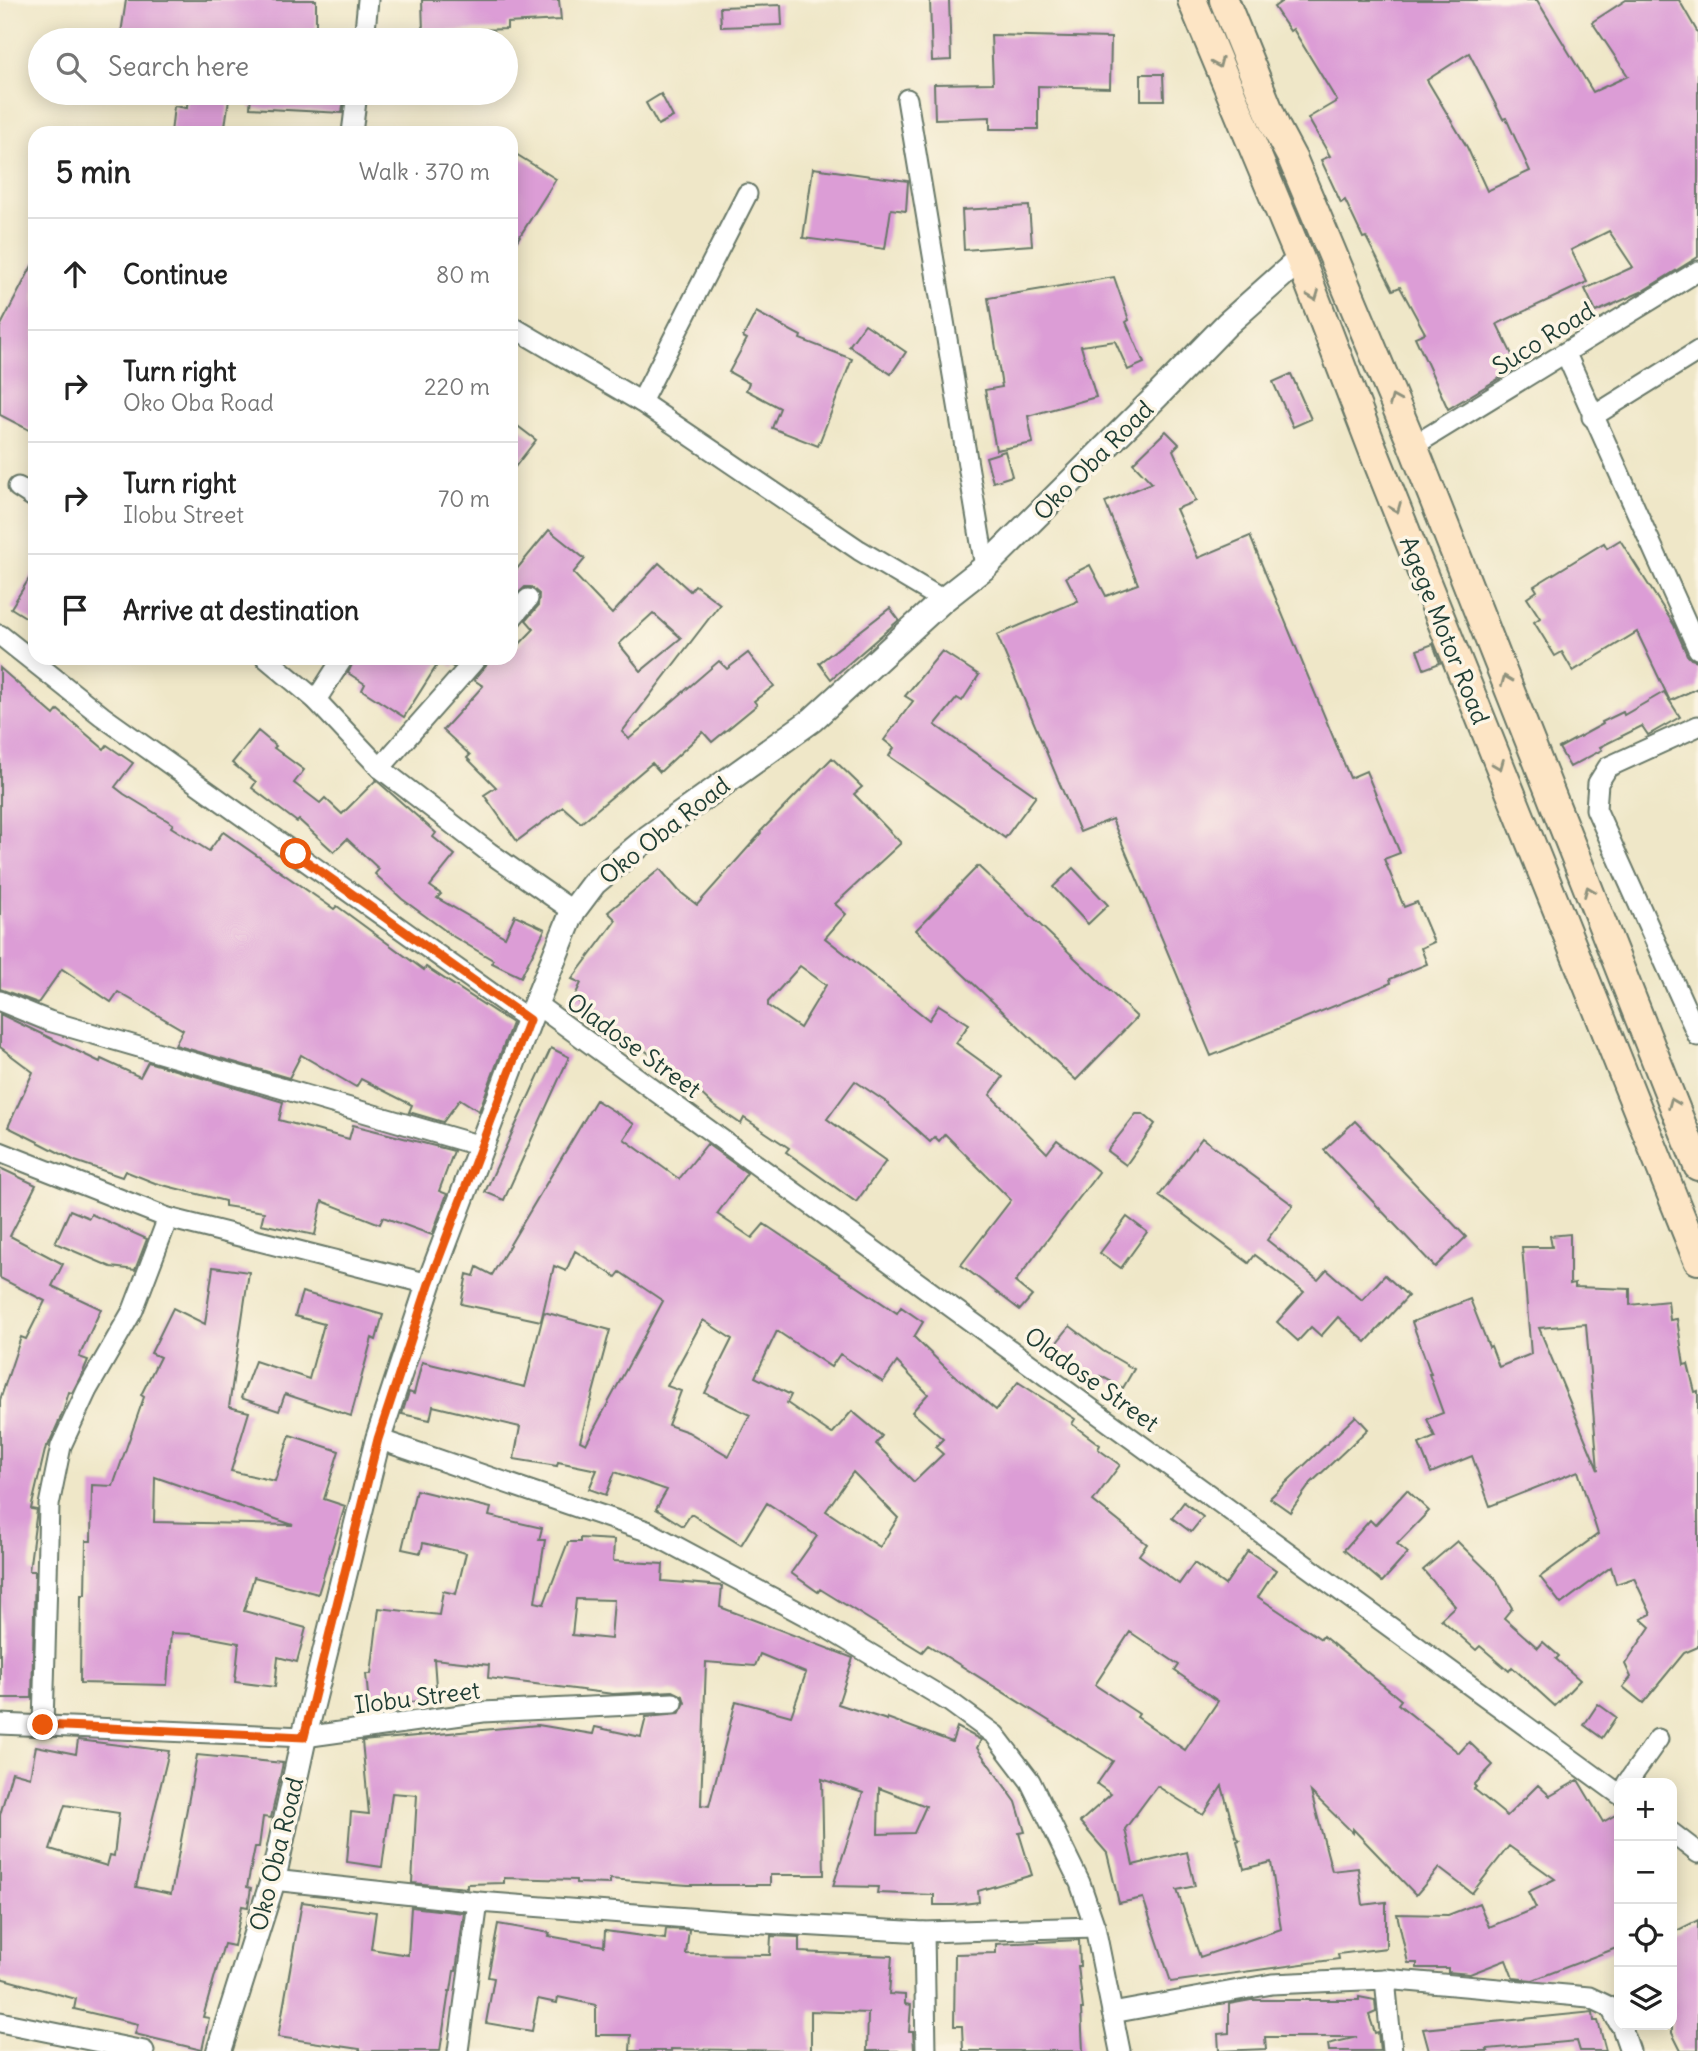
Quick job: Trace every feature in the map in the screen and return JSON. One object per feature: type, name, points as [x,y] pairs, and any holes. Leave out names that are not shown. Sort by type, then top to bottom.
[{"type":"main road","name":"Agege Motor Road","points":[[1192,0],[1300,259],[1377,460],[1698,1260]]},
{"type":"main road","name":"Agege Motor Road","points":[[1224,0],[1413,446],[1698,1166]]},
{"type":"street","points":[[365,28],[368,0]]},
{"type":"street","points":[[907,99],[985,567]]},
{"type":"street","points":[[353,126],[356,105]]},
{"type":"street","points":[[641,402],[747,194]]},
{"type":"street","name":"Oko Oba Road","points":[[219,2051],[273,1880],[304,1737],[378,1439],[429,1284],[573,911],[594,883],[649,837],[812,720],[943,600],[985,567],[1227,324],[1300,259]]},
{"type":"street","name":"Suco Road","points":[[1413,446],[1698,271]]},
{"type":"street","points":[[518,330],[641,402],[859,550],[943,600]]},
{"type":"street","points":[[1592,417],[1698,351]]},
{"type":"street","points":[[1566,354],[1698,649]]},
{"type":"street","points":[[518,611],[528,600]]},
{"type":"street","name":"Oladose Street","points":[[0,635],[28,657]]},
{"type":"street","name":"Oladose Street","points":[[38,665],[102,716],[533,1012],[1614,1790]]},
{"type":"street","points":[[274,665],[316,700],[380,768],[490,853],[573,911]]},
{"type":"street","points":[[316,700],[338,665]]},
{"type":"street","points":[[380,768],[471,665]]},
{"type":"street","points":[[1698,726],[1608,767],[1598,783],[1595,809],[1698,1036]]},
{"type":"street","points":[[0,1001],[49,1021],[481,1146]]},
{"type":"street","points":[[0,1152],[168,1218],[429,1284]]},
{"type":"street","points":[[1666,1180],[1698,1166]]},
{"type":"street","points":[[43,1725],[49,1505],[61,1446],[87,1390],[133,1310],[168,1218]]},
{"type":"street","points":[[378,1439],[647,1531],[812,1619],[950,1702],[995,1735],[1030,1781],[1080,1883],[1095,1927],[1120,2051]]},
{"type":"street","name":"Ilobu Street","points":[[0,1724],[304,1737],[483,1712],[673,1703]]},
{"type":"street","points":[[1631,1778],[1658,1739]]},
{"type":"street","points":[[1677,1837],[1698,1853]]},
{"type":"street","points":[[273,1880],[478,1902],[727,1921],[924,1932],[1095,1927]]},
{"type":"street","points":[[458,2051],[478,1902]]},
{"type":"street","points":[[924,1932],[926,2051]]},
{"type":"street","points":[[1112,2013],[1272,1984],[1385,1979],[1589,1997],[1610,2007],[1614,2014]]},
{"type":"street","points":[[1385,1979],[1392,2051]]},
{"type":"street","points":[[0,2022],[144,2051]]},
{"type":"street","points":[[1622,2030],[1630,2051]]},
{"type":"building","points":[[126,0],[316,0],[316,28],[122,28]]},
{"type":"building","points":[[422,0],[559,0],[561,20],[507,23],[507,28],[423,28]]},
{"type":"building","points":[[930,0],[949,0],[951,60],[932,61]]},
{"type":"building","points":[[1284,0],[1537,0],[1593,92],[1628,76],[1592,22],[1626,0],[1679,0],[1698,33],[1698,257],[1641,292],[1596,312],[1585,289],[1633,267],[1609,231],[1571,250],[1587,282],[1497,324],[1518,367],[1448,409],[1415,337],[1425,333],[1400,287],[1393,290],[1345,200],[1341,203],[1321,160],[1330,156],[1308,118],[1337,101],[1293,29],[1290,31],[1274,7]],"holes":[[[1469,53],[1503,119],[1506,118],[1530,171],[1487,191],[1467,147],[1427,80]]]},
{"type":"building","points":[[781,5],[782,25],[721,27],[720,7]]},
{"type":"building","points":[[991,35],[1111,38],[1110,88],[1038,86],[1038,129],[990,129],[990,117],[935,119],[934,84],[993,83]]},
{"type":"building","points":[[1141,74],[1163,74],[1164,100],[1141,100]]},
{"type":"building","points":[[661,94],[673,117],[658,125],[646,103]]},
{"type":"building","points":[[187,105],[228,105],[225,126],[172,126],[174,106],[187,108]]},
{"type":"building","points":[[250,105],[343,105],[342,113],[250,108]]},
{"type":"building","points":[[518,155],[556,179],[518,239]]},
{"type":"building","points":[[813,168],[908,181],[906,211],[891,209],[885,249],[803,238]]},
{"type":"building","points":[[1029,206],[1032,245],[964,250],[962,210]]},
{"type":"building","points":[[28,273],[28,429],[0,415],[0,327]]},
{"type":"building","points":[[1114,277],[1129,320],[1126,322],[1144,363],[1128,370],[1115,341],[1081,346],[1096,397],[1028,416],[1033,443],[996,450],[985,390],[1002,387],[988,298]]},
{"type":"building","points":[[756,312],[801,336],[800,339],[852,359],[818,446],[772,428],[780,408],[746,390],[749,383],[729,372],[747,339],[743,337]]},
{"type":"building","points":[[865,324],[906,352],[891,374],[849,346]]},
{"type":"building","points":[[1291,374],[1311,419],[1293,427],[1273,382]]},
{"type":"building","points":[[518,426],[536,440],[518,463]]},
{"type":"building","points":[[1166,431],[1179,444],[1173,450],[1196,501],[1176,509],[1198,558],[1250,536],[1350,778],[1366,771],[1400,853],[1384,859],[1404,907],[1417,902],[1434,942],[1421,948],[1427,964],[1390,979],[1391,983],[1211,1056],[1112,819],[1080,832],[997,635],[1078,601],[1066,577],[1090,565],[1106,596],[1138,584],[1105,502],[1152,483],[1133,463]]},
{"type":"building","points":[[1005,451],[1012,476],[993,482],[986,457]]},
{"type":"building","points":[[549,530],[585,559],[573,573],[612,614],[659,563],[690,591],[695,585],[720,604],[622,732],[629,739],[719,661],[727,669],[748,653],[774,686],[754,701],[757,705],[712,742],[703,732],[660,772],[652,763],[581,823],[563,807],[517,841],[484,795],[496,787],[467,758],[470,755],[443,730],[483,686],[474,680],[486,665],[518,665],[518,646],[534,629],[526,620],[538,606],[539,594],[531,587],[525,587],[518,594],[518,568]],"holes":[[[653,613],[681,638],[641,671],[619,644]]]},
{"type":"building","points":[[1620,540],[1674,625],[1687,655],[1698,661],[1698,688],[1670,701],[1637,632],[1573,671],[1562,652],[1555,656],[1534,622],[1540,618],[1527,598],[1537,591],[1534,586],[1604,543],[1607,548]]},
{"type":"building","points":[[28,580],[28,619],[11,608]]},
{"type":"building","points":[[890,608],[899,620],[831,679],[819,663]]},
{"type":"building","points":[[1433,644],[1440,663],[1424,669],[1417,650]]},
{"type":"building","points":[[942,651],[979,675],[962,701],[957,698],[935,725],[1036,796],[1005,838],[889,756],[894,748],[884,740],[913,701],[905,696]]},
{"type":"building","points":[[352,665],[437,665],[404,717],[362,690],[365,684],[348,673]]},
{"type":"building","points":[[0,668],[54,715],[58,710],[104,749],[107,745],[133,763],[115,787],[173,824],[171,827],[209,851],[223,832],[334,909],[337,906],[424,970],[426,967],[512,1023],[479,1111],[460,1099],[443,1122],[409,1112],[412,1105],[361,1079],[356,1087],[301,1055],[289,1078],[175,1045],[183,1030],[118,992],[111,1002],[62,969],[38,1003],[0,989]]},
{"type":"building","points":[[1664,692],[1680,717],[1648,735],[1642,726],[1600,747],[1602,750],[1570,767],[1559,748],[1603,724],[1602,722],[1623,712],[1624,715]]},
{"type":"building","points":[[258,731],[276,746],[274,748],[304,770],[294,783],[320,803],[325,798],[342,814],[376,780],[436,833],[433,837],[455,855],[430,886],[441,894],[437,898],[505,937],[515,915],[545,929],[521,977],[492,963],[493,960],[454,937],[402,899],[375,874],[379,869],[347,839],[334,852],[299,820],[297,822],[252,788],[256,782],[232,763]]},
{"type":"building","points":[[832,758],[862,787],[854,794],[901,843],[835,904],[846,914],[825,938],[929,1020],[939,1005],[969,1024],[956,1043],[1003,1077],[990,1095],[1047,1153],[1057,1140],[1099,1172],[1015,1282],[1032,1296],[1020,1310],[961,1265],[1011,1200],[945,1134],[939,1141],[935,1137],[930,1142],[886,1102],[855,1081],[827,1119],[886,1161],[856,1202],[786,1152],[789,1148],[744,1118],[741,1124],[713,1105],[694,1087],[574,998],[581,983],[572,979],[616,920],[608,912],[660,869],[679,891],[697,905],[760,832]],"holes":[[[800,966],[826,985],[800,1028],[768,1006],[768,1002]]]},
{"type":"building","points":[[978,866],[1137,1017],[1076,1080],[916,930]]},
{"type":"building","points":[[1073,868],[1108,905],[1088,924],[1053,887]]},
{"type":"building","points":[[0,1014],[100,1062],[101,1059],[140,1077],[148,1062],[283,1102],[279,1120],[349,1139],[353,1125],[454,1151],[439,1191],[447,1194],[432,1235],[383,1217],[380,1224],[322,1201],[315,1235],[261,1224],[264,1212],[225,1206],[225,1201],[155,1183],[125,1171],[122,1177],[75,1161],[8,1127],[33,1072],[0,1047]]},
{"type":"building","points":[[551,1048],[569,1057],[504,1200],[485,1192]]},
{"type":"building","points":[[596,1100],[634,1124],[624,1139],[679,1179],[707,1144],[747,1173],[717,1214],[752,1238],[764,1224],[897,1313],[901,1307],[923,1322],[914,1337],[996,1410],[1018,1382],[1075,1419],[1072,1424],[1100,1445],[1098,1449],[1120,1465],[1093,1501],[1147,1544],[1139,1555],[1179,1584],[1194,1563],[1225,1585],[1248,1551],[1276,1570],[1258,1597],[1321,1639],[1323,1636],[1401,1700],[1398,1704],[1459,1753],[1469,1742],[1493,1765],[1474,1785],[1474,1789],[1507,1816],[1538,1785],[1550,1796],[1578,1780],[1603,1822],[1614,1816],[1614,1949],[1533,1980],[1513,1978],[1506,1960],[1470,1974],[1448,1972],[1448,1968],[1417,1968],[1417,1963],[1408,1963],[1397,1914],[1448,1915],[1479,1903],[1489,1927],[1536,1908],[1528,1892],[1555,1879],[1509,1846],[1472,1893],[1439,1868],[1416,1895],[1353,1829],[1353,1833],[1311,1792],[1332,1871],[1358,1868],[1363,1905],[1386,1902],[1386,1948],[1338,1954],[1339,1959],[1171,1982],[1143,1898],[1119,1903],[1107,1853],[1080,1822],[1111,1794],[1097,1784],[1113,1761],[928,1645],[922,1652],[820,1589],[818,1592],[791,1573],[817,1536],[767,1503],[741,1545],[691,1514],[683,1526],[656,1509],[667,1490],[615,1472],[606,1495],[589,1489],[597,1470],[558,1462],[557,1466],[514,1459],[520,1427],[433,1406],[430,1420],[402,1414],[409,1392],[414,1394],[422,1362],[525,1387],[544,1312],[610,1330],[580,1441],[586,1444],[663,1301],[620,1272],[616,1277],[575,1251],[566,1271],[554,1266],[541,1321],[461,1304],[467,1274],[474,1276],[477,1267],[492,1275]],"holes":[[[703,1320],[732,1339],[705,1393],[750,1415],[729,1456],[688,1432],[668,1425],[681,1391],[667,1386]],[[777,1331],[831,1367],[840,1354],[883,1382],[897,1362],[928,1394],[912,1412],[943,1439],[935,1447],[943,1454],[914,1482],[876,1444],[882,1436],[852,1411],[832,1434],[787,1403],[791,1395],[755,1377]],[[853,1472],[898,1518],[880,1547],[826,1511]],[[1130,1632],[1179,1665],[1175,1671],[1218,1701],[1185,1750],[1137,1717],[1139,1714],[1095,1685]],[[1157,1786],[1203,1815],[1222,1786],[1236,1837],[1240,1840],[1237,1841],[1244,1869],[1271,1862],[1281,1929],[1200,1957],[1177,1890],[1195,1886],[1187,1852],[1133,1865],[1125,1829]]]},
{"type":"building","points":[[1136,1114],[1143,1114],[1155,1124],[1126,1165],[1107,1151]]},
{"type":"building","points":[[1355,1121],[1466,1237],[1435,1267],[1324,1150]]},
{"type":"building","points":[[1202,1138],[1293,1205],[1267,1240],[1318,1280],[1327,1270],[1362,1300],[1385,1275],[1408,1296],[1366,1342],[1338,1317],[1321,1336],[1311,1327],[1298,1341],[1277,1322],[1304,1292],[1255,1255],[1249,1263],[1159,1196]]},
{"type":"building","points":[[0,1168],[36,1185],[10,1236],[63,1264],[52,1286],[101,1309],[79,1357],[88,1360],[72,1393],[69,1392],[63,1412],[46,1446],[31,1509],[37,1510],[29,1571],[35,1571],[32,1698],[0,1698],[0,1400],[21,1337],[26,1339],[45,1301],[0,1278]]},
{"type":"building","points":[[70,1210],[89,1218],[91,1214],[147,1239],[135,1270],[111,1267],[55,1243]]},
{"type":"building","points":[[1127,1217],[1147,1232],[1121,1268],[1100,1253]]},
{"type":"building","points":[[1570,1234],[1570,1284],[1575,1283],[1575,1287],[1630,1289],[1630,1305],[1668,1301],[1670,1320],[1677,1319],[1684,1365],[1688,1364],[1695,1392],[1698,1391],[1698,1647],[1684,1653],[1643,1703],[1623,1687],[1631,1677],[1625,1664],[1650,1627],[1641,1619],[1651,1614],[1634,1578],[1616,1584],[1611,1567],[1561,1604],[1540,1577],[1598,1534],[1578,1471],[1490,1506],[1472,1456],[1431,1473],[1419,1444],[1435,1437],[1427,1419],[1443,1413],[1412,1322],[1470,1299],[1499,1367],[1531,1354],[1522,1247],[1552,1247],[1550,1236]],"holes":[[[1586,1324],[1598,1470],[1539,1328]]]},
{"type":"building","points":[[213,1267],[249,1272],[229,1407],[249,1412],[231,1471],[275,1481],[290,1435],[339,1451],[324,1499],[345,1506],[318,1594],[254,1577],[244,1611],[306,1628],[297,1662],[278,1657],[275,1687],[235,1682],[239,1643],[171,1633],[167,1685],[80,1683],[81,1595],[85,1595],[86,1541],[91,1541],[92,1485],[113,1486],[144,1397],[141,1395],[160,1357],[151,1353],[173,1308],[205,1324]],"holes":[[[155,1477],[293,1525],[154,1522]]]},
{"type":"building","points":[[302,1292],[383,1315],[376,1340],[372,1338],[351,1416],[285,1394],[279,1411],[241,1398],[255,1361],[309,1379],[324,1324],[295,1316]]},
{"type":"building","points":[[1070,1326],[1103,1351],[1134,1369],[1123,1388],[1101,1376],[1098,1380],[1054,1346]]},
{"type":"building","points":[[1356,1416],[1368,1429],[1311,1483],[1290,1512],[1270,1498]]},
{"type":"building","points":[[416,1490],[491,1508],[489,1516],[542,1528],[539,1540],[545,1540],[535,1602],[544,1604],[568,1542],[580,1542],[580,1538],[614,1540],[613,1561],[663,1564],[662,1581],[722,1586],[720,1607],[853,1658],[838,1704],[887,1718],[952,1742],[957,1727],[981,1740],[977,1748],[1016,1802],[1025,1832],[1019,1833],[1032,1875],[978,1891],[979,1902],[954,1905],[934,1905],[934,1895],[877,1893],[878,1887],[833,1886],[863,1793],[822,1779],[824,1875],[770,1875],[770,1885],[688,1885],[610,1879],[610,1884],[504,1878],[504,1883],[467,1884],[467,1888],[412,1883],[417,1795],[392,1793],[382,1867],[347,1862],[351,1812],[369,1814],[362,1741],[538,1725],[593,1734],[595,1727],[641,1737],[646,1717],[679,1714],[685,1703],[683,1696],[673,1691],[613,1694],[488,1678],[489,1665],[434,1659],[437,1700],[369,1705],[366,1674],[371,1674],[379,1608],[439,1615],[443,1591],[456,1594],[466,1553],[423,1543],[421,1553],[402,1549]],"holes":[[[576,1599],[614,1600],[611,1639],[572,1635]],[[760,1654],[806,1673],[791,1716],[736,1701],[709,1806],[701,1805],[706,1662],[755,1666]],[[879,1788],[926,1806],[914,1833],[878,1834]]]},
{"type":"building","points":[[1407,1490],[1429,1511],[1397,1544],[1408,1553],[1382,1582],[1344,1550],[1370,1520],[1375,1525]]},
{"type":"building","points":[[1184,1502],[1203,1517],[1191,1532],[1172,1518]]},
{"type":"building","points":[[1457,1541],[1496,1579],[1512,1608],[1504,1618],[1538,1648],[1543,1642],[1559,1656],[1556,1659],[1580,1680],[1555,1706],[1512,1667],[1509,1671],[1480,1646],[1476,1650],[1441,1619],[1455,1606],[1423,1570]]},
{"type":"building","points":[[1598,1704],[1616,1717],[1602,1738],[1584,1725]]},
{"type":"building","points":[[78,1740],[169,1751],[136,1887],[171,1894],[197,1755],[283,1763],[271,1818],[263,1817],[259,1847],[255,1847],[247,1887],[251,1888],[248,1907],[242,1906],[234,1946],[224,1944],[203,2017],[209,2018],[202,2050],[135,2034],[138,2024],[74,2009],[76,1999],[0,1978],[0,1815],[12,1772],[30,1777],[36,1746],[76,1754]],"holes":[[[65,1805],[119,1813],[114,1856],[110,1855],[107,1866],[50,1849]]]},
{"type":"building","points":[[302,1902],[376,1912],[371,1949],[408,1955],[411,1907],[464,1913],[440,2051],[360,2051],[278,2037]]},
{"type":"building","points":[[1698,1920],[1698,2051],[1681,2051],[1672,2033],[1672,2030],[1677,2030],[1677,1930]]},
{"type":"building","points":[[498,1924],[604,1946],[605,1931],[665,1939],[666,1929],[689,1930],[686,1954],[770,1955],[771,1936],[799,1937],[799,1952],[892,1956],[889,1994],[905,1995],[905,2004],[911,2005],[909,2032],[913,2032],[914,2051],[867,2051],[868,2013],[811,2011],[811,2051],[630,2051],[631,2035],[596,2035],[596,2005],[558,1997],[557,2003],[538,1999],[532,2031],[486,2023],[494,1978],[488,1977]]},
{"type":"building","points":[[1079,1940],[1083,2051],[963,2051],[962,2026],[954,2026],[955,1954],[996,1953],[996,1944]]},
{"type":"building","points":[[1359,1997],[1375,2000],[1376,2012],[1369,2015],[1375,2033],[1378,2032],[1380,2051],[1329,2051],[1328,2044],[1357,2037],[1265,2037],[1266,2049],[1219,2051],[1218,2034],[1229,2033],[1229,2004],[1251,2000],[1359,2000]]},
{"type":"building","points":[[1593,2012],[1606,2051],[1580,2051],[1577,2041],[1487,2049],[1488,2051],[1429,2051],[1423,2029]]},
{"type":"route","points":[[43,1725],[304,1737],[378,1439],[429,1284],[529,1020],[296,854]]}]
